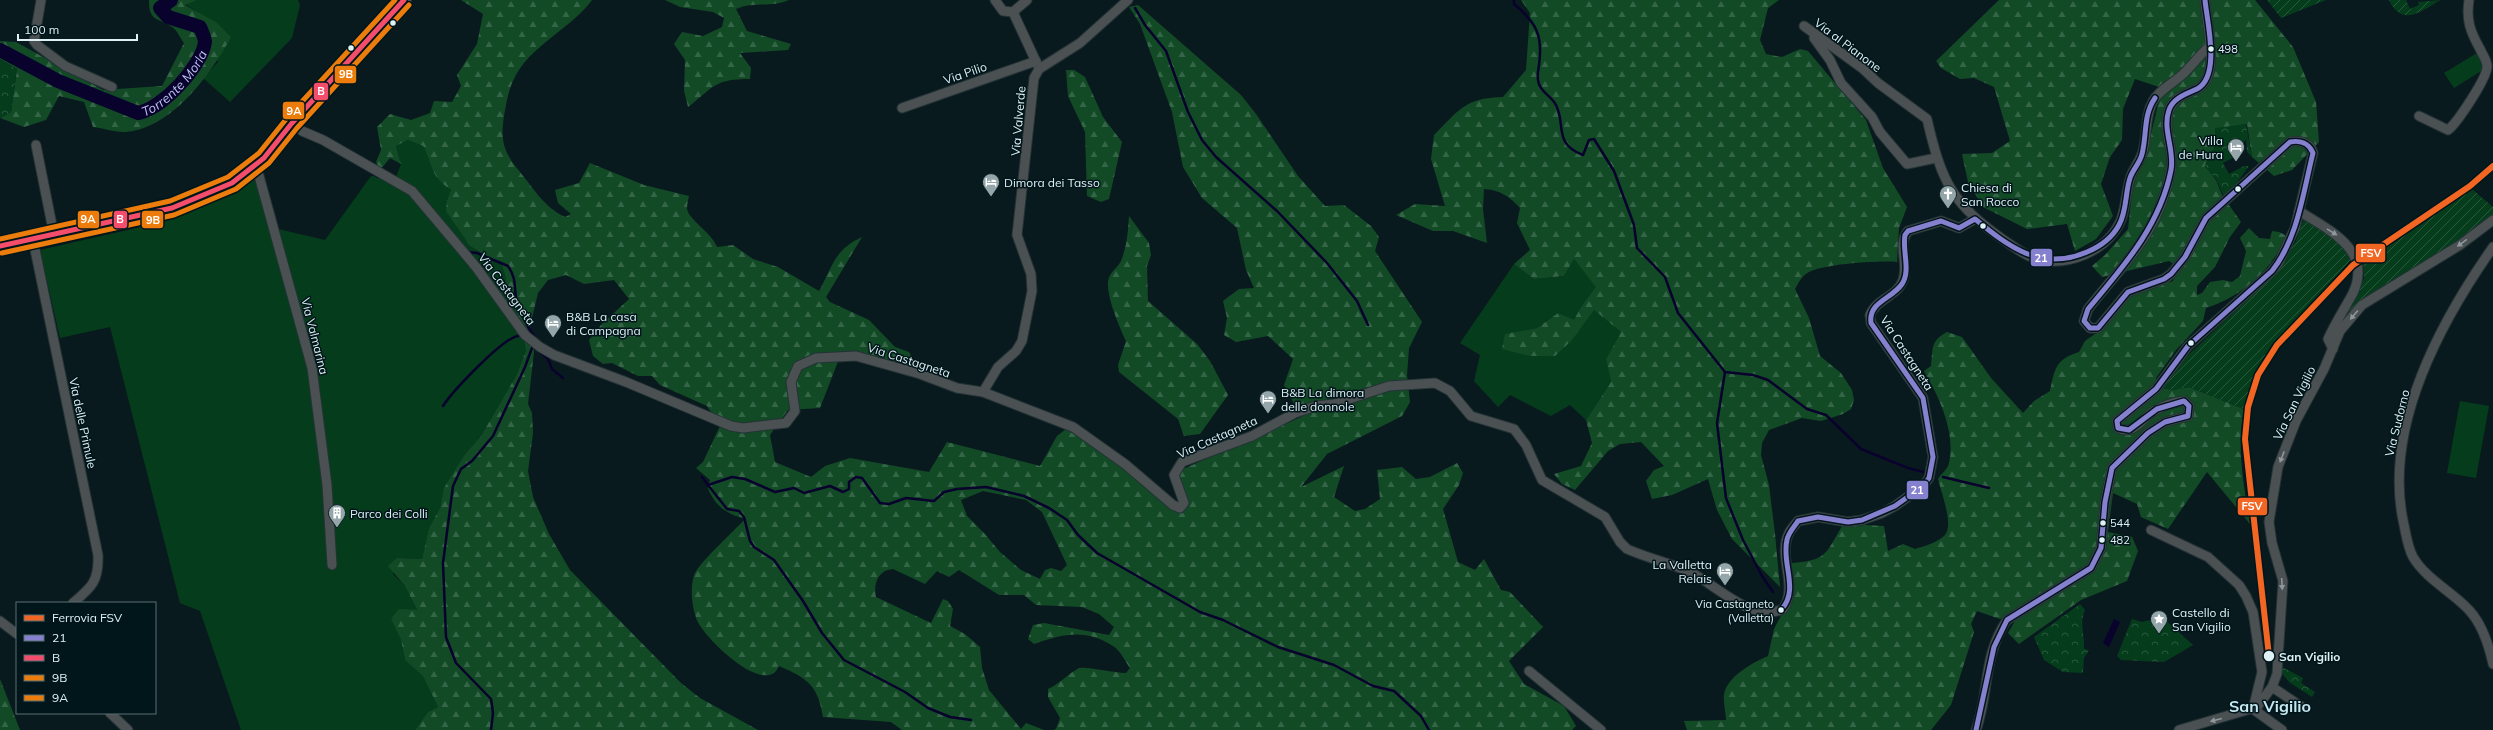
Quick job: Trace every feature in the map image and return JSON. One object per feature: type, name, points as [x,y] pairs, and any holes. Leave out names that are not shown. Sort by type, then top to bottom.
[{"type":"main road","points":[[0,246],[33,240],[172,208],[220,189],[256,166],[292,123],[404,0]]},
{"type":"street","points":[[42,0],[34,40],[37,46],[64,66],[112,87]]},
{"type":"street","points":[[995,0],[1003,12],[1013,12],[1027,0]]},
{"type":"street","points":[[1013,12],[1037,65],[1080,43],[1128,0]]},
{"type":"street","points":[[1976,730],[1990,658],[1999,631],[2007,620],[2091,568],[2101,548],[2105,502],[2112,468],[2148,433],[2165,422],[2182,419],[2188,416],[2189,406],[2184,401],[2175,402],[2154,411],[2132,430],[2124,431],[2118,428],[2117,421],[2156,389],[2188,346],[2272,271],[2288,247],[2299,212],[2313,153],[2305,142],[2297,140],[2290,142],[2206,218],[2185,257],[2171,274],[2164,278],[2133,288],[2123,297],[2102,326],[2094,328],[2087,326],[2084,321],[2088,309],[2137,250],[2155,223],[2171,169],[2166,123],[2170,108],[2184,93],[2199,88],[2210,74],[2211,63],[2205,0]]},
{"type":"street","points":[[2419,116],[2448,130],[2469,101],[2487,69],[2486,60],[2470,33],[2467,22],[2469,0]]},
{"type":"street","name":"Via al Pianone","points":[[1936,158],[1907,164],[1900,157],[1880,132],[1872,117],[1841,83],[1827,55],[1804,26],[1862,68],[1878,83],[1926,119],[1936,158],[1948,187],[1975,219],[2023,253],[2034,258],[2066,261],[2076,259],[2097,248],[2113,232],[2121,220],[2130,177],[2142,154],[2153,101],[2183,74],[2197,56],[2209,47]]},
{"type":"street","name":"Via Pilio","points":[[902,108],[1037,65]]},
{"type":"street","name":"Via Valverde","points":[[983,392],[998,367],[1016,350],[1022,341],[1032,290],[1031,274],[1016,235],[1024,185],[1030,104],[1037,65]]},
{"type":"street","name":"Via Castagneta","points":[[292,123],[302,131],[323,140],[412,191],[476,267],[526,335],[540,347],[554,355],[626,382],[723,423],[743,428],[786,423],[795,412],[791,382],[794,371],[804,362],[832,355],[856,356],[880,361],[957,388],[983,392],[1073,427],[1126,464],[1173,505],[1180,508],[1184,503],[1174,475],[1182,462],[1252,436],[1295,413],[1316,406],[1334,404],[1389,386],[1435,383],[1450,391],[1471,416],[1514,429],[1526,445],[1542,480],[1605,516],[1620,542],[1627,549],[1688,572],[1737,602],[1769,612],[1777,612],[1783,609],[1788,603],[1790,588],[1786,544],[1789,533],[1798,521],[1818,517],[1848,522],[1862,520],[1882,513],[1895,506],[1924,486],[1929,478],[1933,457],[1923,398],[1871,323],[1870,315],[1877,303],[1901,286],[1905,269],[1904,240],[1908,231],[1941,221],[1959,228],[1975,219]]},
{"type":"street","points":[[36,145],[54,235]]},
{"type":"street","name":"Via Valmarina","points":[[256,166],[312,368],[327,485],[332,565]]},
{"type":"street","points":[[2299,212],[2338,235],[2349,246],[2357,265],[2358,278],[2353,292],[2328,339],[2333,349]]},
{"type":"street","name":"Via San Vigilio","points":[[2179,730],[2257,707],[2272,687],[2277,674],[2283,582],[2272,543],[2269,522],[2278,467],[2296,421],[2333,349],[2340,331],[2362,305],[2460,245],[2493,220]]},
{"type":"street","name":"Via delle Primule","points":[[33,240],[98,555],[98,570],[93,586],[74,602]]},
{"type":"street","name":"Via Sudorno","points":[[2493,248],[2473,276],[2425,364],[2403,439],[2398,462],[2400,506],[2413,556],[2422,568],[2469,610],[2487,643],[2493,664]]},
{"type":"street","points":[[2151,530],[2208,557],[2239,585],[2254,612],[2262,672],[2253,708],[2282,730]]},
{"type":"street","points":[[0,622],[16,633]]},
{"type":"street","points":[[1529,671],[1601,730]]},
{"type":"street","points":[[2272,687],[2302,707]]},
{"type":"street","points":[[111,714],[128,730]]},
{"type":"green space","points":[[149,0],[197,0],[185,5],[217,23],[231,37],[223,52],[200,83],[173,111],[157,122],[140,129],[123,132],[93,127],[84,102],[59,96],[46,120],[24,127],[0,118],[11,112],[17,69],[0,59],[0,41],[16,42],[103,90],[162,86],[184,43],[174,28],[152,16],[149,7]]},
{"type":"green space","points":[[197,0],[298,0],[300,5],[292,38],[230,102],[203,78],[218,62],[199,13],[185,4]]},
{"type":"green space","points":[[461,0],[592,0],[583,11],[529,58],[513,81],[506,103],[503,125],[503,140],[507,153],[510,159],[545,203],[558,213],[565,217],[571,214],[558,203],[555,190],[579,183],[590,163],[644,185],[689,196],[687,209],[689,213],[717,247],[733,245],[753,259],[778,267],[819,291],[831,266],[840,253],[845,247],[862,237],[826,297],[830,302],[869,320],[895,347],[909,352],[918,368],[860,352],[839,359],[820,408],[788,410],[770,435],[775,462],[811,477],[825,466],[850,458],[929,472],[947,442],[1040,466],[1057,436],[1066,429],[1146,479],[1179,513],[1181,499],[1174,473],[1301,417],[1284,385],[1293,359],[1268,336],[1236,342],[1224,335],[1227,318],[1223,301],[1239,289],[1254,288],[1246,270],[1237,228],[1202,198],[1183,167],[1172,112],[1140,24],[1129,7],[1138,5],[1241,95],[1256,114],[1298,176],[1325,206],[1344,205],[1371,226],[1379,237],[1375,251],[1422,322],[1409,348],[1407,375],[1410,402],[1402,416],[1327,454],[1301,487],[1344,466],[1334,497],[1355,511],[1365,509],[1380,499],[1377,470],[1402,467],[1416,479],[1430,477],[1457,463],[1463,473],[1459,485],[1443,509],[1458,562],[1475,570],[1484,559],[1501,590],[1510,592],[1543,627],[1509,661],[1524,684],[1564,706],[1576,726],[1572,730],[1053,730],[1056,729],[1060,718],[1048,697],[1048,689],[1079,668],[1126,673],[1130,668],[1116,648],[1103,640],[1093,637],[1074,634],[1064,635],[1034,644],[1028,639],[1033,625],[1044,623],[1109,635],[1114,627],[1099,614],[1082,607],[1036,605],[1024,595],[999,595],[959,570],[949,577],[937,571],[925,584],[893,569],[884,572],[878,578],[875,587],[876,597],[931,623],[943,599],[948,601],[953,609],[950,626],[965,634],[980,647],[982,668],[989,690],[1021,729],[1026,723],[1044,730],[902,730],[891,722],[823,717],[818,697],[810,684],[804,679],[779,666],[775,672],[765,675],[755,673],[732,659],[721,650],[699,624],[692,599],[692,585],[695,573],[711,553],[745,519],[727,512],[715,501],[708,489],[710,480],[696,468],[703,462],[720,426],[707,406],[660,385],[652,376],[638,376],[612,363],[603,364],[593,356],[589,340],[601,325],[629,299],[614,280],[584,284],[566,275],[548,280],[538,293],[530,326],[534,352],[528,404],[532,413],[533,433],[528,471],[533,497],[549,534],[570,570],[681,683],[700,698],[758,730],[415,730],[428,712],[438,707],[423,676],[405,660],[401,640],[391,619],[399,609],[417,610],[405,586],[388,566],[397,558],[422,559],[429,528],[440,508],[444,488],[465,454],[481,436],[517,374],[526,350],[519,318],[503,291],[506,279],[502,265],[470,246],[446,211],[447,200],[451,190],[435,175],[423,146],[408,140],[396,146],[401,164],[390,158],[380,170],[376,162],[381,150],[377,127],[390,114],[411,120],[430,113],[434,101],[452,102],[461,86],[457,75],[477,44],[483,14]],"holes":[[[983,491],[1026,500],[1042,512],[1067,565],[1061,571],[1051,568],[1045,570],[1040,579],[1021,570],[1000,552],[967,516],[961,500]]]},
{"type":"green space","points":[[665,0],[789,0],[776,4],[749,5],[736,9],[747,31],[791,44],[788,50],[740,53],[751,68],[750,79],[738,79],[721,83],[710,89],[688,107],[684,91],[685,60],[674,44],[682,32],[703,36],[722,27],[724,18],[713,12],[680,7]]},
{"type":"green space","points":[[1521,0],[1779,0],[1768,8],[1760,40],[1766,54],[1782,57],[1800,49],[1808,51],[1866,120],[1883,168],[1907,207],[1899,228],[1897,262],[1864,262],[1835,265],[1823,268],[1804,275],[1795,289],[1809,318],[1820,356],[1841,373],[1852,390],[1854,400],[1851,409],[1843,414],[1821,421],[1802,418],[1769,430],[1762,443],[1761,455],[1769,485],[1780,587],[1732,539],[1717,510],[1708,479],[1672,495],[1652,499],[1646,481],[1654,470],[1664,466],[1641,442],[1620,444],[1608,451],[1575,490],[1562,484],[1554,474],[1581,466],[1592,443],[1586,420],[1611,382],[1606,359],[1621,332],[1594,310],[1571,341],[1555,356],[1530,356],[1502,349],[1505,334],[1537,328],[1558,313],[1574,320],[1581,307],[1596,287],[1574,259],[1564,276],[1534,279],[1514,264],[1530,250],[1517,223],[1520,208],[1512,200],[1500,192],[1484,189],[1483,209],[1487,243],[1453,231],[1433,231],[1396,215],[1415,204],[1445,206],[1431,159],[1434,135],[1457,112],[1471,103],[1490,98],[1503,97],[1526,70],[1530,13]]},
{"type":"green space","points":[[1999,0],[2255,0],[2293,47],[2316,102],[2319,142],[2292,170],[2274,176],[2252,157],[2247,124],[2215,129],[2215,146],[2205,166],[2216,180],[2222,195],[2241,222],[2230,237],[2215,267],[2197,286],[2197,295],[2202,293],[2210,282],[2223,280],[2232,282],[2240,276],[2246,251],[2240,238],[2249,228],[2259,238],[2270,239],[2272,231],[2279,232],[2287,236],[2280,249],[2264,271],[2254,281],[2232,297],[2206,308],[2203,321],[2176,350],[2156,378],[2162,388],[2173,390],[2189,387],[2244,409],[2241,453],[2243,481],[2250,524],[2207,472],[2168,529],[2141,517],[2137,504],[2113,493],[2108,532],[2132,537],[2138,551],[2127,581],[2081,600],[2019,644],[2008,633],[2022,609],[2000,619],[1977,611],[1971,624],[1974,632],[1951,705],[1931,730],[1687,730],[1684,721],[1726,720],[1724,695],[1726,688],[1735,676],[1748,666],[1768,656],[1774,629],[1784,610],[1792,586],[1792,563],[1804,562],[1819,558],[1828,550],[1842,526],[1884,526],[1888,551],[1903,544],[1915,549],[1923,547],[1938,541],[1947,532],[1948,517],[1938,479],[1948,465],[1951,451],[1950,439],[1945,415],[1924,371],[1931,366],[1933,346],[1942,335],[1947,332],[1962,337],[1991,378],[2023,413],[2034,401],[2050,391],[2057,366],[2065,358],[2079,352],[2085,341],[2102,329],[2123,301],[2144,290],[2173,281],[2179,268],[2169,261],[2102,277],[2092,266],[2105,255],[2128,229],[2133,184],[2146,155],[2162,88],[2135,79],[2123,109],[2122,140],[2110,157],[2101,184],[2113,216],[2096,239],[2075,251],[2067,224],[2027,229],[1983,207],[1968,182],[1962,154],[1992,153],[2010,141],[1994,87],[1974,78],[1960,79],[1941,68],[1936,61]]},
{"type":"green space","points":[[2267,0],[2326,0],[2281,18]]},
{"type":"green space","points":[[2389,0],[2406,0],[2410,9],[2419,5],[2418,2],[2440,0],[2413,15],[2406,15],[2400,13],[2394,8]]},
{"type":"green space","points":[[2477,53],[2486,68],[2454,88],[2444,73]]},
{"type":"green space","points":[[0,59],[17,69],[11,112],[0,118]]},
{"type":"green space","points":[[1066,70],[1074,70],[1085,77],[1103,117],[1122,142],[1109,199],[1101,202],[1087,196],[1085,132],[1068,96]]},
{"type":"green space","points":[[2246,124],[2252,157],[2247,152],[2246,139],[2234,157],[2223,163],[2229,174],[2244,166],[2249,166],[2225,199],[2216,179],[2204,166],[2215,146],[2215,128]]},
{"type":"green space","points":[[408,140],[423,146],[435,175],[451,190],[447,200],[447,211],[470,246],[502,265],[506,279],[503,291],[519,318],[526,350],[517,374],[481,436],[465,454],[445,488],[440,508],[429,528],[422,559],[397,558],[393,574],[405,586],[417,610],[391,619],[401,640],[405,660],[423,675],[438,707],[428,712],[415,730],[241,730],[200,611],[180,603],[110,327],[60,338],[40,250],[141,227],[185,214],[253,178],[278,229],[325,240],[371,176],[396,177],[401,164],[396,146]]},
{"type":"green space","points":[[2472,189],[2493,207],[2493,218],[2459,243],[2369,296],[2342,326],[2364,278],[2363,262],[2406,231]]},
{"type":"green space","points":[[1129,216],[1149,243],[1151,255],[1147,266],[1148,301],[1197,344],[1210,361],[1228,395],[1200,434],[1184,436],[1178,419],[1119,372],[1118,365],[1126,341],[1111,304],[1108,282],[1111,273],[1121,261],[1125,250]]},
{"type":"green space","points":[[2304,218],[2339,242],[2351,260],[2266,354],[2252,379],[2244,409],[2189,387],[2173,390],[2162,388],[2183,360],[2275,274],[2296,241]]},
{"type":"green space","points":[[1574,259],[1597,287],[1581,307],[1574,321],[1558,313],[1537,328],[1506,334],[1530,356],[1594,310],[1621,332],[1606,359],[1611,382],[1586,420],[1570,405],[1551,416],[1510,395],[1498,407],[1474,381],[1480,355],[1460,343],[1514,264],[1534,279],[1564,276]]},
{"type":"green space","points":[[2460,401],[2489,406],[2476,478],[2447,473]]},
{"type":"green space","points":[[2080,604],[2085,610],[2082,620],[2084,649],[2089,650],[2084,658],[2083,673],[2063,672],[2044,660],[2034,637]]},
{"type":"green space","points":[[2158,618],[2164,619],[2193,645],[2164,662],[2121,660],[2117,656],[2132,619],[2142,622]]},
{"type":"green space","points":[[2282,667],[2303,678],[2301,683],[2315,692],[2312,697],[2289,682],[2280,671]]},
{"type":"green space","points":[[0,679],[20,730],[0,730]]},
{"type":"shaded area","points":[[2114,619],[2120,622],[2109,647],[2103,643]]},
{"type":"waterway","name":"Torrente Morla","points":[[0,50],[58,81],[138,113],[148,110],[158,104],[179,85],[197,63],[205,42],[200,27],[168,17],[160,8],[171,0]]},
{"type":"waterway","points":[[1514,0],[1514,4],[1528,17],[1537,31],[1540,46],[1538,81],[1541,88],[1556,105],[1559,112],[1564,139],[1568,145],[1583,155],[1589,140],[1594,139],[1614,171],[1634,225],[1637,248],[1665,277],[1678,313],[1725,372],[1753,375],[1768,380],[1807,409],[1826,415],[1861,449],[1908,468],[1927,473]]},
{"type":"waterway","points":[[1135,8],[1145,25],[1166,51],[1188,112],[1202,140],[1216,157],[1277,211],[1327,263],[1357,301],[1368,325]]},
{"type":"waterway","points":[[370,172],[378,177]]},
{"type":"waterway","points":[[468,252],[477,253],[508,266],[513,276],[516,297],[522,315],[534,336]]},
{"type":"waterway","points":[[443,406],[467,378],[491,354],[512,338],[519,336]]},
{"type":"waterway","points":[[491,730],[493,713],[491,699],[456,663],[446,637],[443,563],[453,486],[461,469],[472,461],[493,436],[525,367],[533,345]]},
{"type":"waterway","points":[[535,348],[548,359],[552,369],[563,378]]},
{"type":"waterway","points":[[1725,372],[1717,423],[1726,498],[1743,540],[1762,576],[1773,592]]},
{"type":"waterway","points":[[702,477],[708,485],[732,477],[745,479],[775,492],[794,488],[804,493],[830,486],[843,492],[849,489],[849,482],[856,477],[862,478],[880,503],[889,504],[906,498],[934,501],[944,492],[957,489],[986,487],[1024,496],[1049,508],[1067,520],[1078,535],[1097,553],[1200,612],[1223,620],[1278,647],[1334,665],[1373,686],[1394,691],[1421,716],[1429,730]]},
{"type":"waterway","points":[[1943,477],[1989,488]]},
{"type":"waterway","points":[[708,485],[727,509],[739,511],[744,517],[750,541],[754,547],[774,560],[803,601],[822,633],[844,660],[905,692],[928,708],[950,717],[971,720]]},
{"type":"rail line","name":"FSV","points":[[2269,656],[2245,439],[2248,407],[2258,375],[2277,345],[2353,265],[2470,186],[2493,166]]},
{"type":"transit line","name":"9A","points":[[0,239],[170,201],[228,177],[259,153],[287,118],[395,0]]},
{"type":"transit line","name":"B","points":[[0,246],[172,208],[232,183],[264,158],[292,123],[404,0]]},
{"type":"transit line","name":"21","points":[[1976,730],[1994,647],[2007,620],[2091,568],[2101,548],[2105,502],[2112,468],[2148,433],[2165,422],[2188,416],[2189,406],[2184,401],[2157,409],[2129,430],[2118,428],[2117,421],[2156,389],[2188,346],[2272,271],[2281,258],[2294,230],[2313,153],[2304,143],[2294,141],[2290,142],[2206,218],[2185,257],[2171,274],[2164,279],[2128,292],[2098,328],[2090,328],[2084,321],[2088,309],[2127,261],[2149,228],[2166,190],[2172,162],[2167,125],[2169,110],[2177,99],[2197,89],[2204,82],[2209,73],[2211,48],[2205,0]]},
{"type":"transit line","name":"9B","points":[[2,253],[174,215],[236,189],[269,163],[297,128],[409,5]]},
{"type":"transit line","name":"21","points":[[1781,610],[1789,594],[1790,585],[1786,558],[1787,540],[1790,532],[1798,521],[1818,517],[1848,522],[1862,520],[1895,506],[1923,486],[1929,478],[1933,457],[1923,398],[1871,323],[1873,310],[1877,305],[1898,289],[1905,279],[1905,235],[1908,231],[1941,221],[1959,228],[1975,219],[2000,239],[2013,247],[2026,254],[2040,258],[2055,259],[2070,257],[2096,248],[2113,234],[2122,220],[2130,178],[2141,157],[2144,147],[2147,118],[2155,98]]},
{"type":"place","name":"498","points":[[2211,49]]},
{"type":"place","name":"Villa de Hura","points":[[2236,162]]},
{"type":"place","name":"Dimora dei Tasso","points":[[991,197]]},
{"type":"place","name":"Chiesa di San Rocco","points":[[1948,209]]},
{"type":"place","name":"B&B La casa di Campagna","points":[[553,338]]},
{"type":"place","name":"B&B La dimora delle donnole","points":[[1268,414]]},
{"type":"place","name":"544","points":[[2103,523]]},
{"type":"place","name":"Parco dei Colli","points":[[337,528]]},
{"type":"place","name":"482","points":[[2102,540]]},
{"type":"place","name":"La Valletta Relais","points":[[1725,586]]},
{"type":"place","name":"Via Castagneto (Valletta)","points":[[1781,610]]},
{"type":"place","name":"Castello di San Vigilio","points":[[2159,634]]},
{"type":"place","name":"San Vigilio","points":[[2269,656]]},
{"type":"district","name":"San Vigilio","points":[[2270,706]]}]
